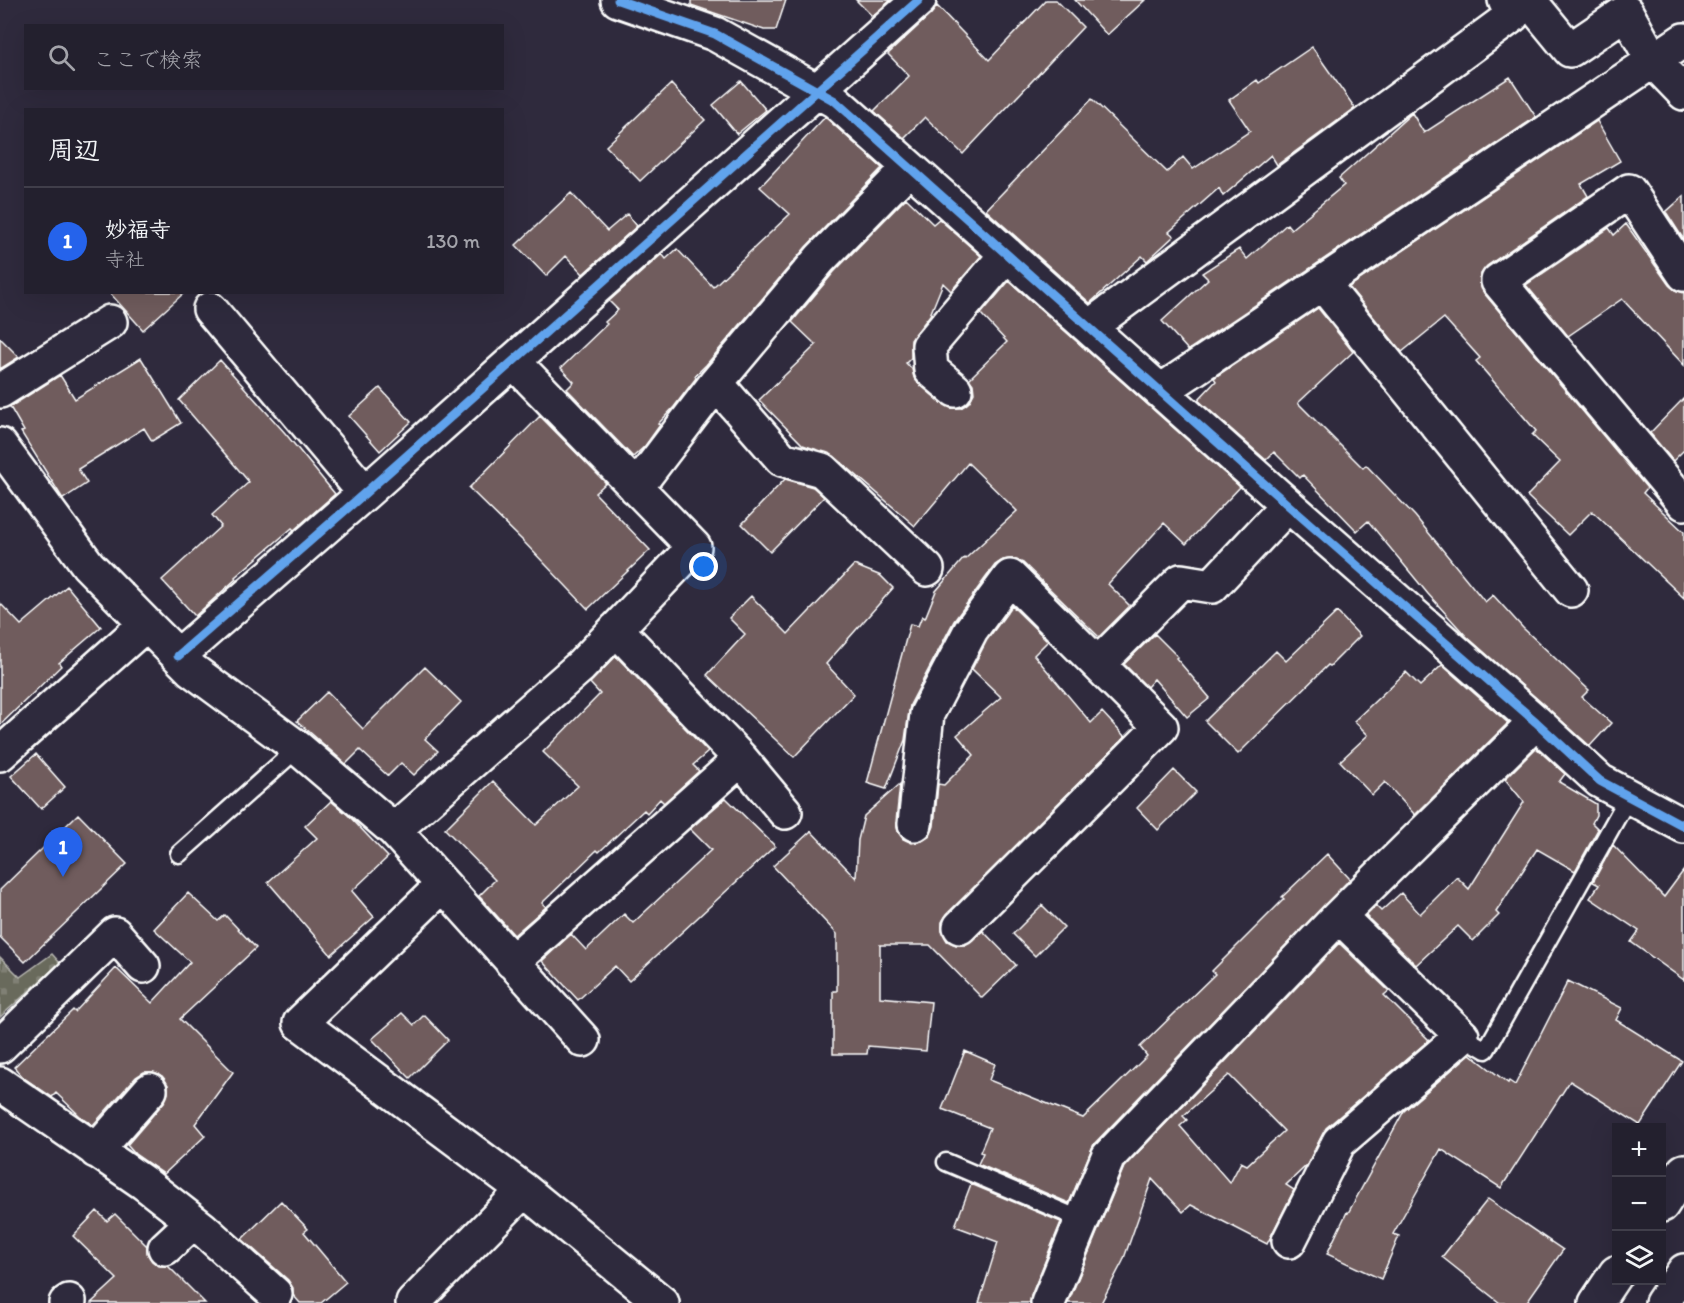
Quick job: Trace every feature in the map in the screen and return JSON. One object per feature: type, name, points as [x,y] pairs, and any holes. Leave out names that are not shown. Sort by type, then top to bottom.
[{"type":"street","points":[[618,0],[715,34],[835,101],[1600,781],[1684,826]]},
{"type":"street","points":[[178,656],[365,493],[919,0]]},
{"type":"street","points":[[1089,327],[1512,16],[1505,0]]},
{"type":"street","points":[[1529,0],[1570,50],[1626,12],[1653,61],[1684,93]]},
{"type":"street","points":[[1161,391],[1684,40]]},
{"type":"street","points":[[636,488],[716,383],[820,259],[909,168]]},
{"type":"street","points":[[1682,494],[1498,281],[1629,191],[1684,274]]},
{"type":"street","points":[[955,390],[931,370],[929,346],[1007,254]]},
{"type":"street","points":[[1322,283],[1571,590]]},
{"type":"street","points":[[210,309],[365,493]]},
{"type":"street","points":[[0,391],[110,322]]},
{"type":"street","points":[[394,830],[581,666],[694,547],[513,361]]},
{"type":"street","points":[[716,383],[782,459],[822,470],[927,569]]},
{"type":"street","points":[[0,445],[88,565],[192,670],[298,748],[394,830],[583,1040]]},
{"type":"street","points":[[1098,664],[1181,581],[1212,586],[1288,505]]},
{"type":"street","points":[[915,824],[927,714],[971,630],[1010,577],[1161,727],[960,927]]},
{"type":"street","points":[[0,754],[146,624]]},
{"type":"street","points":[[616,629],[741,759],[785,812]]},
{"type":"street","points":[[1048,1303],[1108,1157],[1339,916],[1536,722]]},
{"type":"street","points":[[512,962],[741,759]]},
{"type":"street","points":[[443,885],[300,1023],[524,1191],[662,1303]]},
{"type":"street","points":[[1289,1241],[1339,1142],[1462,1036],[1339,916]]},
{"type":"street","points":[[0,1046],[115,934],[143,966]]},
{"type":"street","points":[[0,1084],[144,1183],[193,1222],[275,1294]]},
{"type":"street","points":[[96,1151],[150,1090]]},
{"type":"street","points":[[1666,1199],[1684,1171]]},
{"type":"street","points":[[413,1303],[524,1191]]},
{"type":"street","points":[[165,1248],[193,1222]]},
{"type":"street","points":[[1662,1303],[1684,1270]]},
{"type":"street","points":[[1596,1303],[1612,1280]]},
{"type":"lane","points":[[179,855],[298,748]]},
{"type":"lane","points":[[1462,1036],[1486,1050],[1629,796]]},
{"type":"lane","points":[[946,1162],[1082,1220]]},
{"type":"green space","points":[[52,954],[60,963],[0,1017],[0,957],[20,977]]},
{"type":"building","points":[[691,0],[786,0],[776,30],[764,30],[691,5]]},
{"type":"building","points":[[856,0],[891,0],[872,16]]},
{"type":"building","points":[[1046,0],[1056,0],[1083,27],[963,154],[925,117],[904,138],[874,111],[909,76],[888,54],[937,6],[989,60]]},
{"type":"building","points":[[1075,0],[1145,0],[1107,35]]},
{"type":"building","points":[[1312,47],[1355,108],[1277,165],[1271,155],[1223,196],[1219,188],[1169,232],[1174,236],[1147,261],[1142,256],[1090,303],[986,210],[1092,99],[1167,172],[1183,157],[1193,169],[1250,131],[1229,100],[1257,80],[1259,83]]},
{"type":"building","points":[[1510,77],[1536,117],[1188,350],[1162,321],[1208,279],[1202,273],[1239,249],[1247,259],[1287,224],[1291,229],[1344,185],[1339,178],[1412,113],[1424,133]]},
{"type":"building","points":[[741,81],[766,110],[737,134],[713,105]]},
{"type":"building","points":[[671,84],[705,120],[640,181],[606,146]]},
{"type":"building","points":[[825,117],[882,168],[806,247],[695,376],[696,378],[674,407],[658,424],[660,425],[645,446],[633,457],[567,389],[574,382],[561,368],[607,324],[605,322],[618,310],[609,301],[662,254],[666,259],[677,249],[713,287],[790,214],[760,187]]},
{"type":"building","points":[[1597,121],[1620,161],[1581,184],[1588,196],[1487,266],[1481,274],[1480,284],[1484,293],[1647,488],[1643,493],[1684,532],[1684,598],[1592,511],[1568,535],[1527,496],[1560,462],[1532,435],[1536,431],[1476,361],[1480,358],[1444,318],[1402,352],[1349,287]]},
{"type":"building","points":[[571,193],[607,231],[627,214],[637,226],[583,274],[566,256],[546,276],[516,245]]},
{"type":"building","points":[[1684,196],[1684,240],[1666,212]]},
{"type":"building","points":[[906,198],[933,224],[939,219],[981,256],[951,291],[943,283],[930,315],[911,340],[911,358],[906,363],[912,369],[914,378],[919,384],[951,408],[961,408],[969,402],[974,393],[973,384],[969,379],[1007,342],[981,314],[1009,281],[1240,487],[1186,544],[1164,523],[1108,584],[1130,606],[1099,637],[1023,563],[1013,559],[1003,560],[995,565],[954,621],[910,705],[905,740],[886,789],[867,783],[910,624],[918,626],[922,616],[925,618],[936,591],[964,558],[1017,511],[968,463],[915,526],[834,456],[803,445],[759,400],[816,345],[792,322],[834,272]]},
{"type":"building","points":[[1626,224],[1669,285],[1684,293],[1684,365],[1622,299],[1568,336],[1526,285],[1609,228],[1614,235]]},
{"type":"building","points":[[111,294],[183,294],[143,330]]},
{"type":"building","points":[[1318,308],[1353,352],[1298,403],[1363,468],[1366,465],[1415,516],[1485,602],[1493,595],[1523,628],[1589,690],[1582,697],[1611,723],[1590,746],[1466,636],[1368,521],[1357,531],[1303,475],[1300,478],[1274,452],[1266,460],[1198,400],[1216,381],[1214,378]]},
{"type":"building","points":[[0,338],[19,357],[0,369]]},
{"type":"building","points":[[141,358],[181,423],[152,441],[144,428],[78,469],[87,483],[63,499],[21,432],[24,431],[10,407],[60,375],[75,399]]},
{"type":"building","points":[[220,360],[335,494],[235,577],[236,579],[195,616],[162,580],[221,526],[212,515],[249,482],[179,400]]},
{"type":"building","points":[[380,388],[411,422],[380,451],[349,416]]},
{"type":"building","points":[[1684,398],[1684,450],[1673,461],[1650,433]]},
{"type":"building","points":[[540,416],[606,483],[595,493],[650,550],[588,609],[469,488]]},
{"type":"building","points":[[785,479],[813,487],[824,497],[770,552],[742,524]]},
{"type":"building","points":[[854,565],[881,576],[893,588],[826,664],[854,694],[794,757],[707,675],[745,634],[729,618],[751,596],[788,634]]},
{"type":"building","points":[[67,586],[101,627],[59,663],[61,666],[0,725],[0,603],[21,625]]},
{"type":"building","points":[[1012,606],[1048,641],[1034,655],[1091,723],[1102,712],[1125,737],[947,914],[942,922],[942,931],[947,941],[956,945],[965,945],[983,931],[1016,965],[982,998],[930,945],[880,945],[880,997],[931,1002],[926,1051],[868,1046],[867,1054],[833,1054],[833,991],[837,991],[837,934],[773,866],[811,831],[856,878],[858,840],[864,816],[900,784],[896,822],[898,832],[903,839],[912,843],[930,836],[934,826],[938,784],[944,785],[974,755],[957,735],[1001,697],[972,669],[987,640]]},
{"type":"building","points":[[1337,612],[1360,636],[1238,754],[1205,721],[1276,651],[1286,661]]},
{"type":"building","points":[[1155,634],[1178,657],[1176,658],[1210,698],[1187,717],[1154,679],[1147,687],[1124,664]]},
{"type":"building","points":[[616,656],[708,752],[693,765],[699,771],[664,803],[660,799],[647,813],[644,810],[599,852],[597,850],[542,903],[546,907],[514,935],[479,896],[495,880],[445,829],[493,781],[536,825],[578,786],[543,752],[600,694],[590,683]]},
{"type":"building","points":[[1442,665],[1508,723],[1415,815],[1385,782],[1372,795],[1340,761],[1368,735],[1354,721],[1406,672],[1420,686]]},
{"type":"building","points":[[425,667],[461,702],[425,739],[438,751],[414,775],[401,763],[388,776],[360,750],[346,764],[297,721],[327,692],[363,729]]},
{"type":"building","points":[[1536,748],[1565,774],[1559,782],[1596,804],[1596,815],[1592,823],[1598,829],[1575,871],[1537,849],[1496,912],[1499,915],[1473,941],[1458,926],[1416,965],[1366,916],[1376,906],[1381,911],[1401,893],[1420,914],[1457,877],[1469,889],[1524,802],[1505,779]]},
{"type":"building","points":[[36,754],[65,787],[41,809],[11,776]]},
{"type":"building","points":[[1174,770],[1196,792],[1158,830],[1137,808]]},
{"type":"building","points":[[726,798],[775,846],[629,981],[615,966],[578,1000],[542,961],[571,934],[586,950],[624,914],[633,923],[711,850],[690,829]]},
{"type":"building","points":[[331,801],[348,815],[388,857],[352,891],[374,917],[331,955],[268,882],[317,838],[305,826]]},
{"type":"building","points":[[78,814],[127,864],[25,962],[0,937],[0,890]]},
{"type":"building","points":[[1613,845],[1664,897],[1684,870],[1684,980],[1631,942],[1639,931],[1590,898],[1599,885],[1593,882]]},
{"type":"building","points":[[1327,854],[1350,879],[1094,1144],[1069,1203],[978,1164],[983,1153],[980,1152],[990,1128],[942,1109],[965,1051],[995,1064],[989,1080],[1083,1118],[1147,1056],[1140,1047],[1215,974],[1212,971],[1284,899],[1282,897]]},
{"type":"building","points":[[188,893],[218,921],[225,915],[256,948],[180,1019],[233,1072],[195,1124],[205,1136],[164,1174],[135,1154],[127,1145],[164,1102],[168,1093],[168,1085],[162,1076],[153,1072],[144,1072],[136,1077],[93,1125],[56,1093],[52,1097],[24,1078],[14,1067],[73,1010],[75,1012],[116,968],[152,1003],[190,962],[154,929]]},
{"type":"building","points":[[1042,905],[1064,927],[1035,956],[1013,934]]},
{"type":"building","points":[[1339,943],[1389,991],[1384,995],[1429,1040],[1326,1128],[1307,1165],[1286,1185],[1294,1190],[1267,1244],[1191,1205],[1183,1212],[1152,1179],[1123,1261],[1101,1303],[1068,1303],[1124,1167]],"holes":[[[1229,1075],[1284,1131],[1247,1165],[1241,1162],[1230,1183],[1180,1126],[1187,1120],[1183,1116]]]},
{"type":"building","points":[[1568,981],[1622,1008],[1616,1020],[1682,1061],[1641,1123],[1637,1123],[1570,1081],[1501,1188],[1441,1149],[1393,1234],[1399,1236],[1381,1279],[1327,1254],[1347,1212],[1404,1111],[1470,1054],[1508,1083],[1509,1081],[1515,1085]]},
{"type":"building","points":[[402,1013],[414,1025],[424,1015],[448,1040],[410,1078],[372,1039]]},
{"type":"building","points":[[971,1184],[1061,1222],[1030,1303],[979,1303],[998,1242],[955,1226]]},
{"type":"building","points":[[1488,1199],[1563,1250],[1526,1303],[1500,1303],[1442,1257]]},
{"type":"building","points":[[281,1201],[308,1229],[304,1232],[346,1282],[321,1303],[300,1303],[293,1295],[293,1288],[288,1280],[242,1239]]},
{"type":"building","points":[[97,1211],[107,1221],[115,1214],[147,1246],[147,1253],[152,1261],[159,1266],[168,1266],[205,1303],[91,1303],[117,1279],[73,1236]]},
{"type":"cycle path","points":[[618,0],[715,34],[835,101],[1600,781],[1684,826]]},
{"type":"cycle path","points":[[178,656],[365,493],[919,0]]},
{"type":"place","name":"妙福寺","points":[[63,877]]}]
